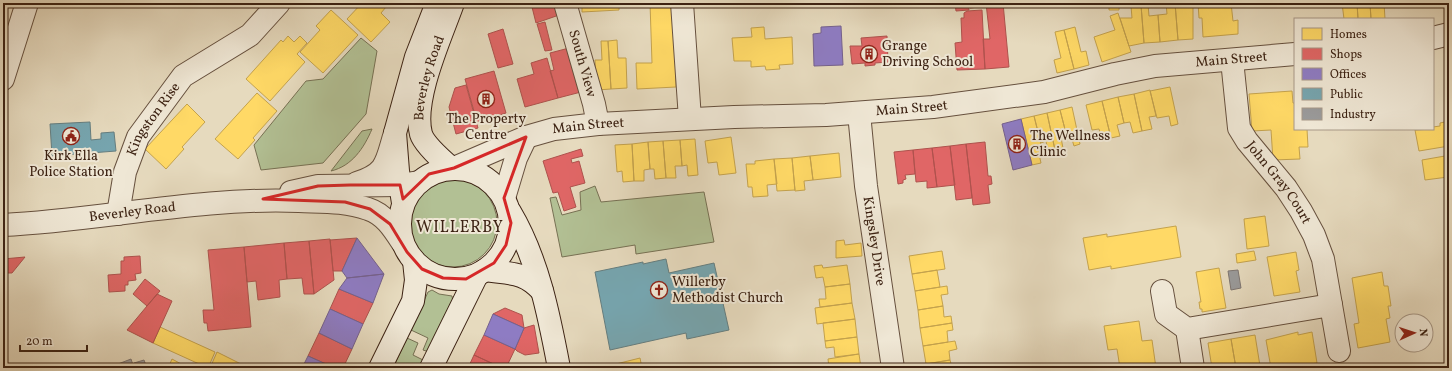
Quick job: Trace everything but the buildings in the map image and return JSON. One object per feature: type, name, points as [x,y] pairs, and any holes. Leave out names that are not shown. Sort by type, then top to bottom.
[{"type":"street","points":[[3,79],[27,3]]},
{"type":"street","name":"Kingston Rise","points":[[118,214],[125,172],[138,137],[183,76],[250,35],[279,3]]},
{"type":"street","name":"Beverley Road","points":[[350,185],[373,178],[383,169],[395,133],[416,57],[437,3]]},
{"type":"street","name":"Beverley Road","points":[[453,3],[423,89],[418,114],[422,135],[453,168]]},
{"type":"street","name":"South View","points":[[566,3],[594,104],[598,124]]},
{"type":"street","points":[[682,3],[690,119]]},
{"type":"street","points":[[1434,38],[1449,34]]},
{"type":"street","name":"Main Street","points":[[453,168],[526,137],[554,130],[598,124],[859,113],[1017,97],[1155,66],[1294,54]]},
{"type":"street","name":"John Gray Court","points":[[1232,60],[1239,128],[1247,141],[1286,188],[1314,235],[1323,259],[1339,351]]},
{"type":"street","name":"Kingsley Drive","points":[[859,113],[866,186],[893,368]]},
{"type":"street","name":"Beverley Road","points":[[3,225],[263,199],[318,186],[350,185],[407,190],[395,133]]},
{"type":"street","points":[[431,368],[481,273],[501,255],[506,245],[510,228],[507,205],[516,158],[526,137]]},
{"type":"street","points":[[542,291],[532,280],[522,275],[481,273],[466,278],[443,278],[432,275],[414,261],[402,242],[400,215],[407,190],[430,174],[453,168],[469,170],[484,176],[495,186],[523,234],[542,291],[559,368]]},
{"type":"street","name":"Beverley Road","points":[[263,199],[345,202],[370,209],[390,224],[402,242]]},
{"type":"street","points":[[380,368],[413,301],[416,280],[414,261]]},
{"type":"street","points":[[1162,290],[1166,314],[1187,329],[1194,368]]},
{"type":"street","points":[[1187,329],[1332,305]]},
{"type":"highlighted area","points":[[526,137],[504,198],[511,223],[506,245],[494,263],[466,279],[443,278],[422,269],[407,252],[390,224],[370,209],[345,202],[263,199],[318,186],[400,185],[403,199],[429,174],[454,168]]},
{"type":"green space","points":[[361,38],[377,51],[366,114],[323,163],[261,170],[254,145],[306,81],[323,79]]},
{"type":"green space","points":[[372,129],[365,143],[351,161],[338,169],[331,171],[362,131]]},
{"type":"green space","points":[[453,179],[470,183],[484,192],[493,206],[497,223],[493,240],[484,254],[470,263],[453,267],[436,263],[422,254],[413,240],[409,223],[413,206],[422,192],[436,183]]},
{"type":"green space","points":[[595,186],[601,202],[704,192],[714,242],[636,254],[635,245],[562,257],[550,198],[556,197],[562,215],[581,210],[580,192]]},
{"type":"green space","points":[[432,290],[439,294],[452,296],[453,303],[429,352],[423,350],[428,338],[411,330],[428,292]]},
{"type":"green space","points":[[407,338],[418,343],[413,355],[425,361],[422,368],[393,368]]},
{"type":"place","name":"Grange Driving School","points":[[869,54]]},
{"type":"place","name":"The Property Centre","points":[[486,99]]},
{"type":"place","name":"Kirk Ella Police Station","points":[[71,136]]},
{"type":"place","name":"The Wellness Clinic","points":[[1017,144]]},
{"type":"place","name":"Willerby Methodist Church","points":[[659,290]]},
{"type":"district","name":"WILLERBY","points":[[460,228]]}]
